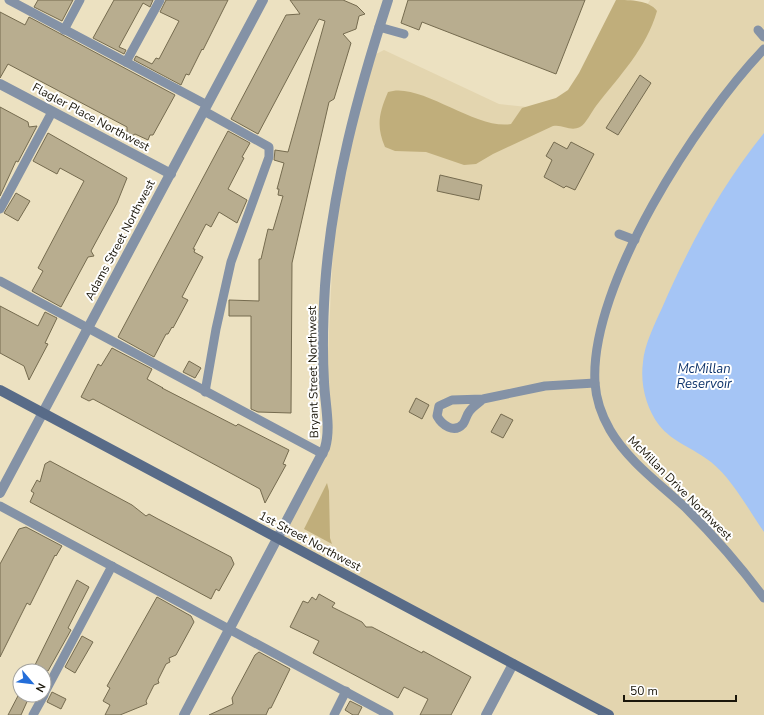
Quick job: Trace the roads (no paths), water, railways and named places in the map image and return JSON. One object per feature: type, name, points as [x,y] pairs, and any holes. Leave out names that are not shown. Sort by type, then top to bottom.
[{"type":"street","name":"Adams Street Northwest","points":[[0,493],[263,0]]},
{"type":"street","name":"Bryant Street Northwest","points":[[184,715],[323,454],[328,436],[324,381],[323,329],[330,239],[345,152],[362,84],[388,0]]},
{"type":"street","name":"Flagler Place Northwest","points":[[0,84],[171,174]]},
{"type":"street","name":"1st Street Northwest","points":[[0,390],[609,715]]},
{"type":"street","points":[[486,715],[513,664]]},
{"type":"lane","points":[[9,0],[126,62],[206,108],[269,147],[269,157],[231,262],[216,329],[206,392]]},
{"type":"lane","points":[[64,30],[80,0]]},
{"type":"lane","points":[[126,62],[160,0]]},
{"type":"lane","points":[[379,27],[404,34]]},
{"type":"lane","name":"McMillan Drive Northwest","points":[[764,49],[728,89],[683,146],[636,240],[613,291],[602,327],[597,351],[595,383],[602,414],[618,442],[692,514],[745,573],[764,598]]},
{"type":"lane","points":[[0,210],[52,112]]},
{"type":"lane","points":[[619,234],[636,240]]},
{"type":"lane","points":[[0,281],[323,454]]},
{"type":"lane","points":[[587,350],[597,351]]},
{"type":"lane","points":[[484,399],[469,412],[462,424],[457,428],[449,428],[444,425],[437,416],[439,406],[452,400],[484,399],[545,386],[595,383]]},
{"type":"lane","points":[[0,506],[389,715]]},
{"type":"lane","points":[[52,680],[112,566]]},
{"type":"lane","points":[[334,715],[346,692]]},
{"type":"lane","points":[[33,715],[40,703]]},
{"type":"water","name":"McMillan Reservoir","points":[[764,133],[764,532],[740,495],[719,469],[705,457],[670,436],[659,425],[647,403],[643,387],[642,370],[645,349],[650,335],[683,262],[720,195],[748,153]]}]
